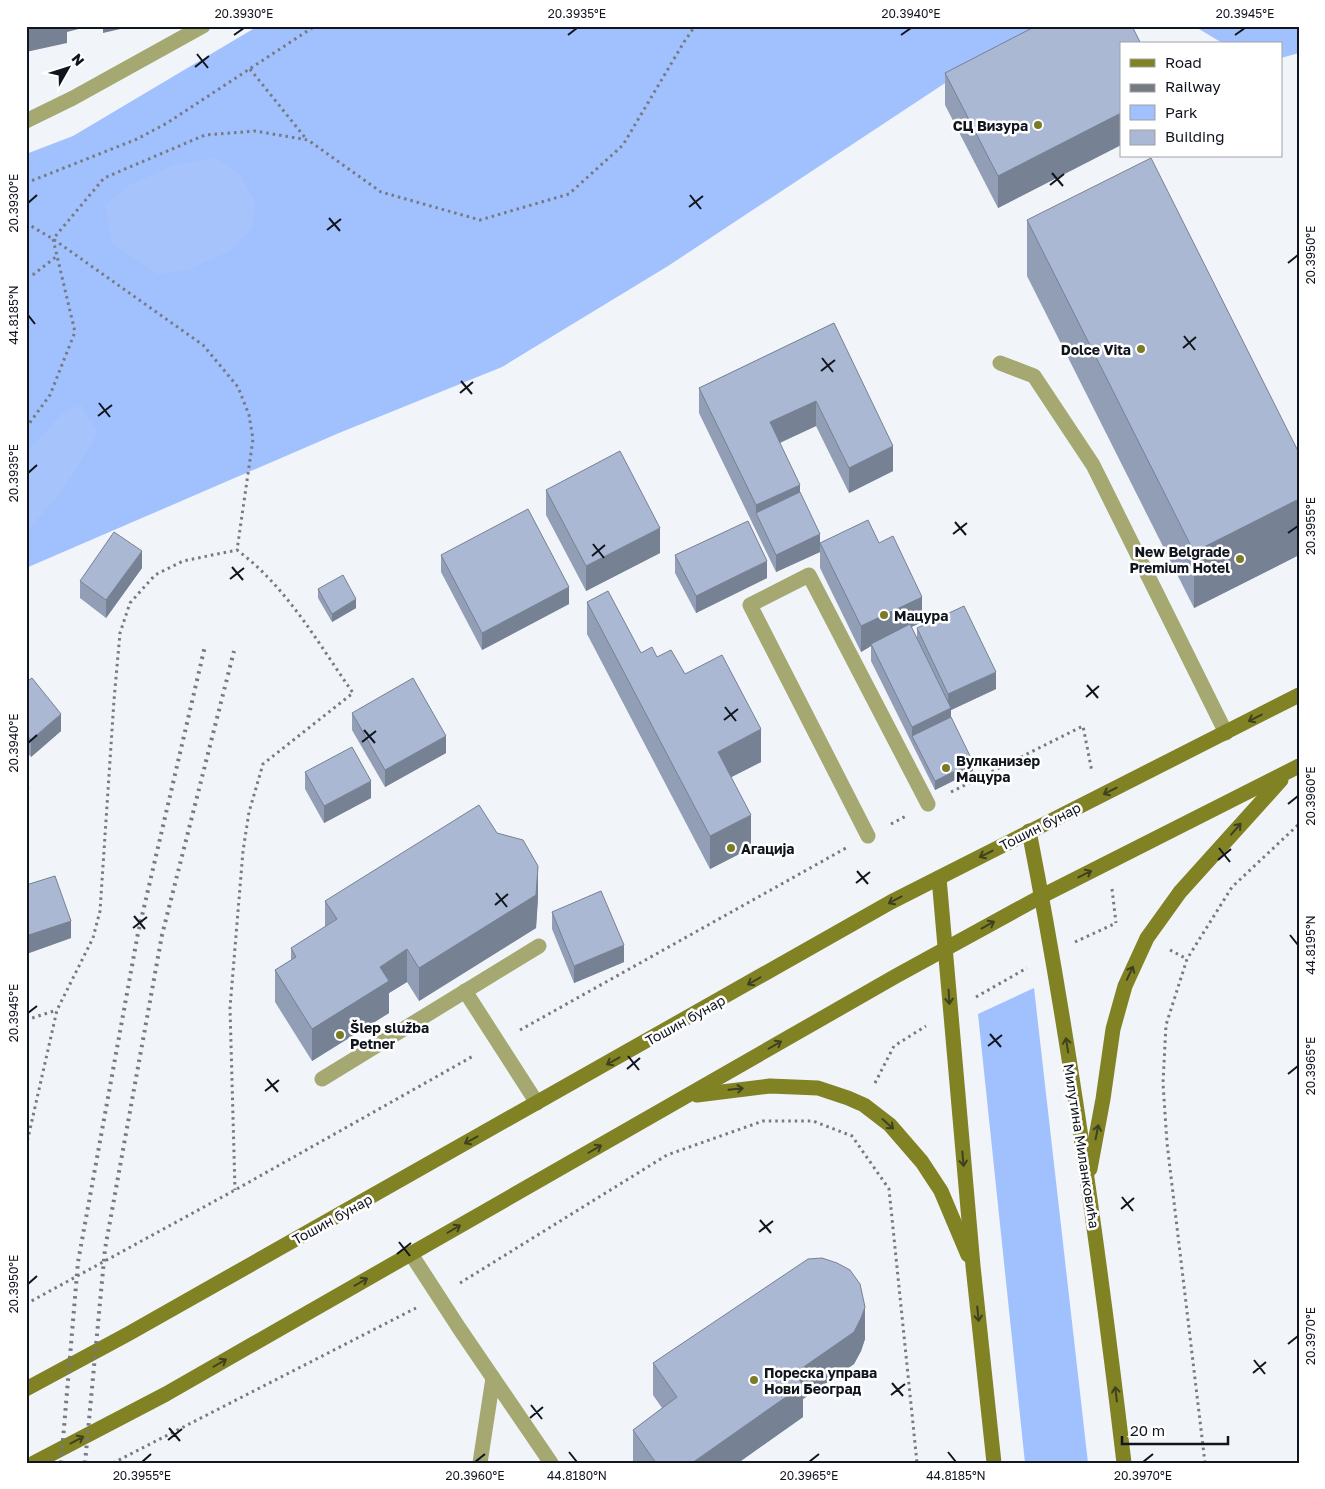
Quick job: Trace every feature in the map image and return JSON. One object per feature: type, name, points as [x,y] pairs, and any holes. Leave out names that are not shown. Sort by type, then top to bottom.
[{"type":"main road","name":"Тошин бунар","points":[[26,1389],[137,1329],[891,902],[1299,695]]},
{"type":"main road","points":[[34,1463],[166,1394],[887,981],[1042,896],[1294,769]]},
{"type":"main road","points":[[1088,1180],[1103,1099],[1113,1029],[1124,986],[1147,938],[1180,892],[1244,819],[1294,769]]},
{"type":"main road","name":"Милутина Миланковића","points":[[1029,831],[1052,953],[1088,1180],[1124,1463]]},
{"type":"main road","points":[[938,878],[946,949],[949,1012],[972,1266],[994,1463]]},
{"type":"main road","points":[[688,1096],[770,1086],[818,1088],[864,1105],[890,1125],[922,1162],[941,1191],[972,1266]]},
{"type":"street","points":[[26,121],[73,98],[203,26]]},
{"type":"street","points":[[1000,363],[1034,376],[1093,465],[1226,733]]},
{"type":"street","points":[[868,836],[750,605],[809,574],[928,804]]},
{"type":"street","points":[[322,1079],[539,946]]},
{"type":"street","points":[[465,991],[537,1103]]},
{"type":"street","points":[[411,1254],[551,1463]]},
{"type":"street","points":[[480,1463],[493,1378]]},
{"type":"path","points":[[26,183],[137,139],[167,123],[315,26]]},
{"type":"path","points":[[250,69],[308,140],[381,192],[480,220],[569,194],[623,145],[695,26]]},
{"type":"path","points":[[53,239],[104,178],[205,135],[256,131],[308,140]]},
{"type":"path","points":[[26,223],[53,239],[203,346],[238,387],[250,415],[252,439],[237,550]]},
{"type":"path","points":[[26,428],[50,395],[75,332],[53,239]]},
{"type":"path","points":[[26,276],[34,274],[57,256]]},
{"type":"path","points":[[26,1147],[57,1010],[93,938],[100,911],[120,633],[130,603],[155,575],[183,561],[237,550],[256,564],[278,587],[353,693],[263,764],[248,812],[242,851],[230,1008],[236,1190]]},
{"type":"path","points":[[26,1304],[236,1190],[498,1042],[928,804],[1083,726],[1086,744]]},
{"type":"path","points":[[1205,1463],[1167,1143],[1163,1083],[1166,1024],[1187,959],[1232,887],[1299,824]]},
{"type":"path","points":[[894,1046],[1052,953],[1116,923]]},
{"type":"path","points":[[26,1020],[57,1010]]},
{"type":"path","points":[[113,1463],[438,1297],[667,1155],[763,1121],[813,1121],[852,1136],[889,1189],[917,1463]]},
{"type":"green space","points":[[258,26],[1051,26],[977,62],[668,266],[502,367],[339,433],[26,568],[26,154],[73,136]]},
{"type":"green space","points":[[1194,26],[1299,26],[1299,53],[1282,58],[1282,42],[1221,42]]},
{"type":"green space","points":[[1034,988],[1088,1463],[1025,1463],[978,1014]]},
{"type":"shaded area","points":[[216,158],[240,175],[255,202],[253,227],[230,251],[187,270],[158,274],[113,245],[105,205],[128,186],[174,165]]},
{"type":"shaded area","points":[[81,405],[98,432],[61,493],[26,532],[26,453],[61,414]]},
{"type":"building","name":"СЦ Визура","points":[[1036,26],[1132,26],[1140,42],[1120,42],[1120,114],[998,176],[945,73]]},
{"type":"building","name":"Dolce Vita","points":[[1151,158],[1299,453],[1299,499],[1194,552],[1027,220]]},
{"type":"building","points":[[834,323],[893,446],[849,468],[816,401],[770,422],[800,485],[756,505],[699,388]]},
{"type":"building","points":[[620,451],[660,528],[586,566],[546,490]]},
{"type":"building","points":[[800,492],[820,534],[776,555],[756,513]]},
{"type":"building","points":[[528,509],[569,587],[482,633],[441,555]]},
{"type":"building","points":[[868,520],[879,543],[893,536],[922,597],[861,626],[820,543]]},
{"type":"building","points":[[748,521],[767,561],[696,596],[675,555]]},
{"type":"building","points":[[114,532],[142,551],[106,600],[80,581]]},
{"type":"building","points":[[343,575],[356,599],[332,614],[318,589]]},
{"type":"building","points":[[608,591],[641,653],[652,647],[657,657],[671,650],[685,674],[722,655],[761,729],[718,752],[751,815],[710,836],[587,602]]},
{"type":"building","points":[[964,606],[996,672],[948,694],[917,628]]},
{"type":"building","points":[[910,624],[951,708],[912,727],[871,644]]},
{"type":"building","points":[[32,678],[61,714],[31,740],[26,734],[26,682]]},
{"type":"building","points":[[413,678],[446,736],[385,770],[352,713]]},
{"type":"building","points":[[951,717],[973,762],[935,781],[912,736]]},
{"type":"building","points":[[352,747],[371,781],[324,806],[305,772]]},
{"type":"building","points":[[479,805],[497,833],[523,840],[538,866],[536,895],[419,968],[407,949],[380,967],[389,981],[312,1029],[275,970],[296,957],[291,948],[337,919],[325,901]]},
{"type":"building","points":[[55,876],[71,921],[29,935],[26,927],[26,885]]},
{"type":"building","points":[[601,891],[624,945],[574,966],[552,912]]},
{"type":"building","name":"Пореска управа Нови Београд","points":[[822,1258],[850,1270],[860,1284],[865,1307],[854,1332],[795,1373],[803,1385],[692,1463],[656,1463],[633,1430],[677,1397],[653,1363],[808,1259]]},
{"type":"railway","points":[[61,1463],[78,1262],[138,933],[205,646]]},
{"type":"railway","points":[[85,1463],[105,1249],[162,935],[234,651]]},
{"type":"place","name":"СЦ Визура","points":[[1038,125]]},
{"type":"place","name":"Dolce Vita","points":[[1141,349]]},
{"type":"place","name":"New Belgrade Premium Hotel","points":[[1240,559]]},
{"type":"place","name":"Мацура","points":[[884,615]]},
{"type":"place","name":"Вулканизер Мацура","points":[[946,768]]},
{"type":"place","name":"Агација","points":[[731,848]]},
{"type":"place","name":"Šlep služba Petner","points":[[340,1035]]},
{"type":"place","name":"Пореска управа Нови Београд","points":[[754,1380]]}]
